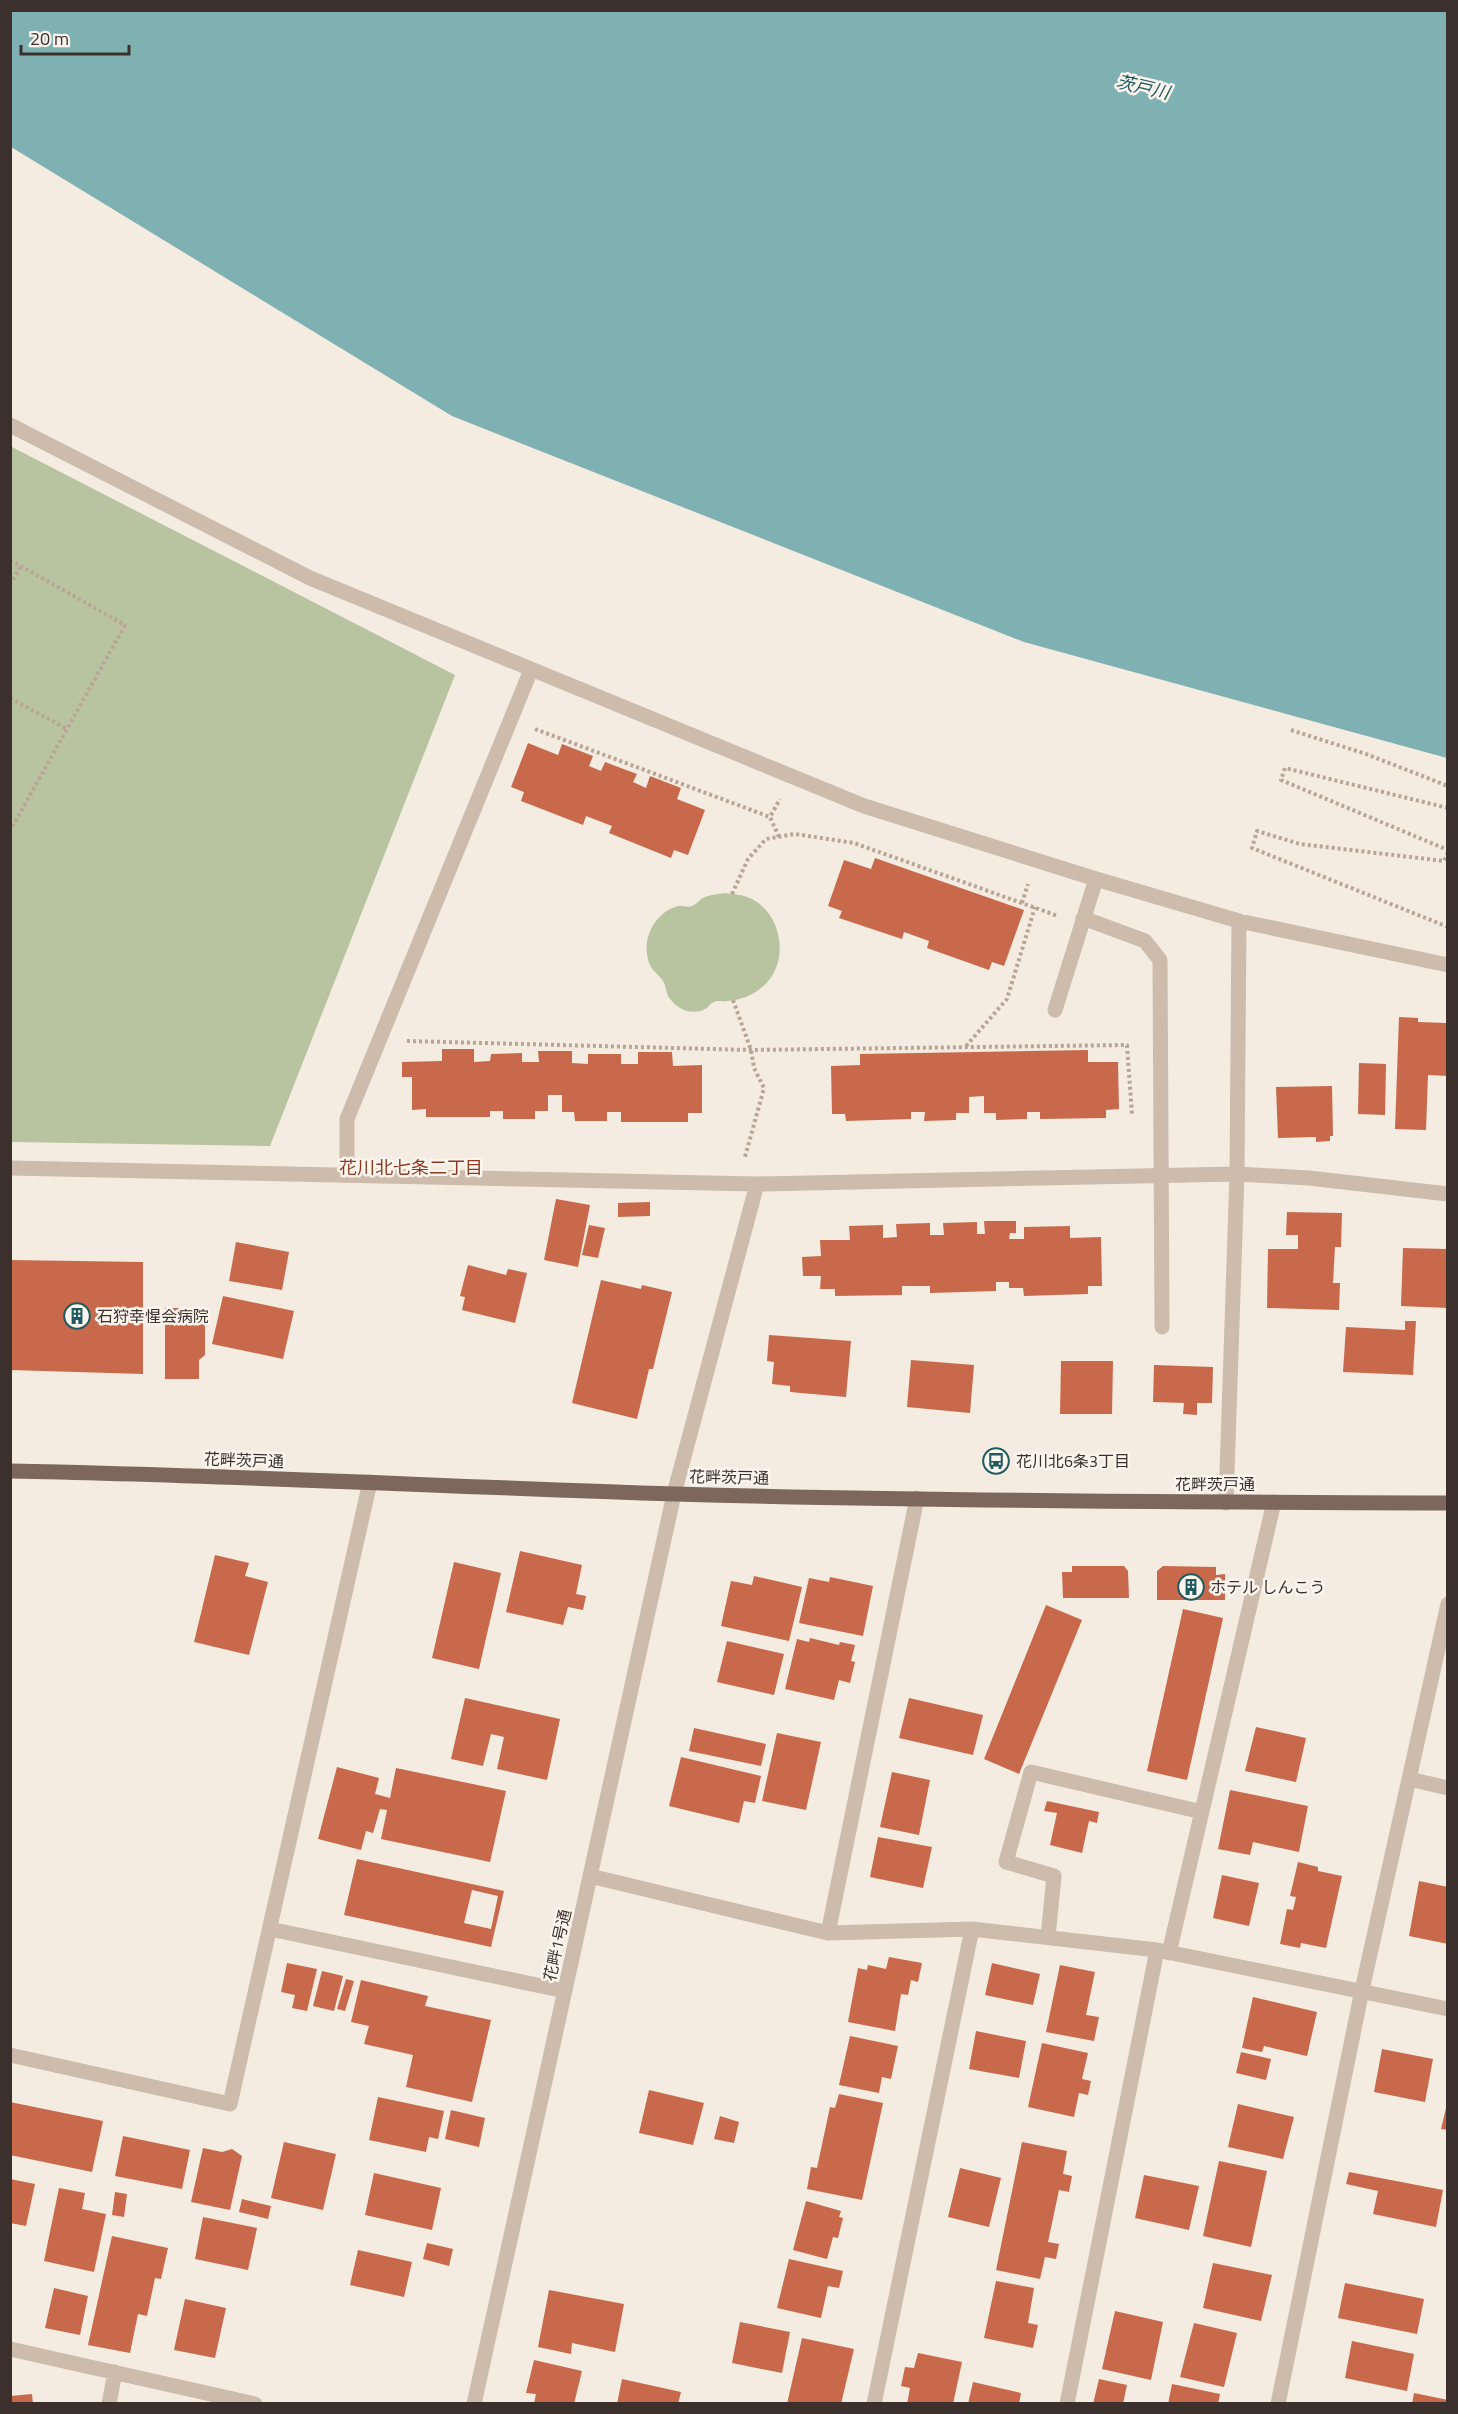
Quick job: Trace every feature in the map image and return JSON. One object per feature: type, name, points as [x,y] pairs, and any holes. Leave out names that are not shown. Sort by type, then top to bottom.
[{"type":"main road","name":"花畔茨戸通","points":[[10,1471],[674,1494],[1226,1503],[1448,1503]]},
{"type":"street","points":[[10,424],[310,578],[864,806],[1239,921],[1448,965]]},
{"type":"street","points":[[347,1175],[347,1119],[531,670]]},
{"type":"street","points":[[1054,1010],[1096,879]]},
{"type":"street","points":[[1083,918],[1145,941],[1160,960],[1162,1327]]},
{"type":"street","points":[[1226,1503],[1237,1174],[1239,921]]},
{"type":"street","points":[[10,1168],[737,1184],[1237,1174],[1309,1178],[1448,1194]]},
{"type":"street","name":"花畔1号通","points":[[474,2403],[674,1494],[757,1184]]},
{"type":"street","points":[[10,2055],[230,2104],[370,1482]]},
{"type":"street","points":[[828,1933],[917,1498]]},
{"type":"street","points":[[1067,2403],[1163,1951],[1202,1812],[1274,1503]]},
{"type":"street","points":[[1278,2403],[1362,1990],[1448,1604]]},
{"type":"street","points":[[1047,1938],[1054,1876],[1006,1862],[1031,1772],[1202,1812]]},
{"type":"street","points":[[1409,1779],[1448,1788]]},
{"type":"street","points":[[590,1876],[828,1933],[972,1929],[1163,1951],[1448,2009]]},
{"type":"street","points":[[270,1929],[565,1991]]},
{"type":"street","points":[[874,2403],[972,1929]]},
{"type":"street","points":[[10,2349],[255,2403]]},
{"type":"street","points":[[108,2403],[115,2372]]},
{"type":"path","points":[[10,560],[124,625],[10,831]]},
{"type":"path","points":[[10,585],[21,566]]},
{"type":"path","points":[[10,698],[67,729]]},
{"type":"path","points":[[531,727],[771,817],[779,837]]},
{"type":"path","points":[[1291,729],[1366,754],[1448,786]]},
{"type":"path","points":[[1448,808],[1285,768],[1281,780],[1448,851],[1444,861],[1300,844],[1257,831],[1252,848],[1448,927]]},
{"type":"path","points":[[771,817],[791,777]]},
{"type":"path","points":[[732,894],[748,859],[766,839],[795,834],[854,843],[1062,917]]},
{"type":"path","points":[[1022,903],[1029,881]]},
{"type":"path","points":[[965,1046],[1007,999],[1035,907]]},
{"type":"path","points":[[733,1000],[751,1050],[754,1068],[764,1088],[737,1184]]},
{"type":"path","points":[[401,1041],[751,1050],[1127,1045],[1132,1121]]},
{"type":"green space","points":[[10,446],[455,675],[270,1146],[11,1142]]},
{"type":"green space","points":[[725,893],[752,899],[771,917],[777,929],[779,942],[776,967],[770,979],[757,991],[741,999],[715,1001],[701,1011],[690,1012],[671,1001],[663,981],[650,965],[647,956],[648,938],[656,922],[669,910],[678,906],[690,907],[705,897]]},
{"type":"water","name":"茨戸川","points":[[10,11],[1447,11],[1447,758],[1024,642],[452,416],[11,147]]},
{"type":"building","points":[[528,743],[558,755],[562,744],[593,756],[589,766],[601,771],[605,762],[637,774],[633,782],[646,788],[650,776],[681,788],[677,799],[705,810],[688,855],[674,850],[671,858],[609,833],[612,826],[586,816],[583,825],[521,801],[524,792],[511,787]]},
{"type":"building","points":[[875,858],[1024,910],[1004,966],[992,962],[989,970],[927,948],[929,941],[904,932],[902,939],[839,918],[842,911],[828,906],[844,860],[871,869]]},
{"type":"building","points":[[1399,1017],[1418,1018],[1418,1022],[1447,1023],[1448,1076],[1428,1075],[1426,1130],[1395,1129]]},
{"type":"building","points":[[442,1049],[474,1049],[474,1062],[490,1061],[491,1054],[522,1053],[522,1062],[539,1062],[538,1051],[572,1051],[572,1063],[588,1064],[588,1054],[621,1054],[621,1064],[638,1064],[638,1052],[672,1052],[673,1066],[702,1065],[702,1113],[688,1113],[688,1122],[621,1122],[621,1112],[607,1112],[607,1121],[575,1121],[574,1112],[562,1112],[562,1095],[548,1095],[548,1111],[535,1111],[535,1119],[503,1119],[503,1111],[490,1111],[490,1117],[426,1117],[426,1109],[412,1110],[412,1077],[402,1077],[402,1062],[442,1061]]},
{"type":"building","points":[[1088,1050],[1088,1062],[1118,1062],[1119,1109],[1106,1110],[1106,1118],[1040,1119],[1040,1112],[1027,1112],[1027,1119],[996,1120],[996,1113],[984,1113],[984,1096],[969,1097],[969,1113],[956,1113],[956,1120],[924,1121],[925,1112],[911,1112],[911,1119],[846,1121],[845,1114],[832,1114],[831,1066],[860,1065],[860,1054]]},
{"type":"building","points":[[1359,1063],[1386,1064],[1385,1115],[1358,1114]]},
{"type":"building","points":[[1332,1086],[1333,1136],[1330,1136],[1330,1141],[1316,1142],[1316,1137],[1278,1138],[1276,1087]]},
{"type":"building","points":[[556,1199],[590,1205],[578,1267],[544,1260]]},
{"type":"building","points":[[650,1202],[650,1216],[618,1217],[618,1203]]},
{"type":"building","points":[[1287,1212],[1342,1213],[1341,1247],[1335,1247],[1333,1283],[1340,1283],[1339,1310],[1267,1308],[1268,1249],[1298,1249],[1298,1235],[1286,1235]]},
{"type":"building","points":[[984,1221],[1016,1221],[1016,1233],[1010,1233],[1009,1239],[1024,1239],[1024,1227],[1070,1226],[1070,1238],[1101,1237],[1102,1286],[1088,1286],[1088,1294],[1024,1296],[1023,1288],[1009,1288],[1009,1282],[996,1282],[996,1291],[930,1293],[930,1286],[902,1286],[902,1295],[835,1296],[835,1289],[820,1289],[821,1276],[803,1276],[802,1257],[821,1256],[820,1240],[850,1240],[849,1226],[883,1225],[883,1238],[897,1237],[896,1224],[930,1223],[930,1235],[944,1235],[943,1223],[977,1222],[977,1234],[985,1234]]},
{"type":"building","points":[[589,1225],[605,1228],[598,1258],[582,1255]]},
{"type":"building","points":[[236,1242],[289,1252],[282,1290],[229,1281]]},
{"type":"building","points":[[1403,1248],[1448,1249],[1448,1308],[1401,1306]]},
{"type":"building","name":"石狩幸惺会病院","points":[[10,1260],[143,1262],[143,1374],[10,1370]]},
{"type":"building","points":[[468,1265],[506,1275],[508,1269],[527,1273],[515,1323],[462,1310],[465,1297],[460,1296]]},
{"type":"building","points":[[601,1280],[641,1289],[642,1285],[672,1292],[653,1369],[649,1369],[637,1419],[572,1403]]},
{"type":"building","points":[[223,1296],[294,1311],[283,1359],[212,1344]]},
{"type":"building","points":[[165,1308],[205,1308],[205,1355],[199,1360],[199,1379],[165,1379]]},
{"type":"building","points":[[1405,1321],[1416,1321],[1413,1375],[1343,1372],[1346,1327],[1405,1330]]},
{"type":"building","points":[[769,1335],[851,1341],[846,1397],[790,1392],[790,1386],[772,1384],[774,1362],[767,1361]]},
{"type":"building","points":[[911,1360],[974,1365],[970,1413],[907,1407]]},
{"type":"building","points":[[1061,1361],[1113,1361],[1112,1414],[1060,1414]]},
{"type":"building","points":[[1154,1365],[1213,1367],[1212,1403],[1197,1403],[1197,1415],[1183,1414],[1184,1403],[1153,1402]]},
{"type":"building","points":[[520,1551],[582,1565],[576,1594],[586,1596],[583,1610],[568,1607],[563,1625],[506,1612]]},
{"type":"building","points":[[215,1555],[249,1563],[245,1576],[268,1582],[249,1655],[194,1642]]},
{"type":"building","points":[[454,1562],[501,1573],[479,1669],[432,1658]]},
{"type":"building","points":[[1072,1566],[1124,1566],[1128,1571],[1129,1598],[1063,1598],[1062,1572],[1072,1572]]},
{"type":"building","name":"ホテル しんこう","points":[[1163,1566],[1216,1567],[1216,1575],[1225,1574],[1225,1600],[1157,1600],[1157,1571]]},
{"type":"building","points":[[754,1576],[802,1587],[789,1641],[721,1626],[731,1581],[752,1585]]},
{"type":"building","points":[[830,1577],[873,1586],[863,1636],[799,1623],[809,1578],[829,1582]]},
{"type":"building","points":[[1046,1605],[1082,1620],[1019,1774],[984,1759]]},
{"type":"building","points":[[1183,1609],[1223,1618],[1187,1780],[1147,1771]]},
{"type":"building","points":[[810,1638],[839,1645],[840,1642],[855,1645],[851,1661],[855,1662],[850,1683],[839,1680],[834,1700],[785,1689],[797,1639],[809,1642]]},
{"type":"building","points":[[727,1641],[784,1654],[774,1695],[717,1682]]},
{"type":"building","points":[[465,1698],[560,1719],[547,1780],[497,1769],[504,1737],[491,1734],[483,1766],[451,1759]]},
{"type":"building","points":[[909,1698],[983,1715],[973,1755],[899,1738]]},
{"type":"building","points":[[1256,1727],[1306,1738],[1296,1782],[1245,1771]]},
{"type":"building","points":[[694,1728],[766,1744],[761,1766],[689,1751]]},
{"type":"building","points":[[777,1733],[821,1742],[806,1810],[762,1801]]},
{"type":"building","points":[[681,1757],[761,1776],[755,1803],[744,1801],[739,1823],[669,1806]]},
{"type":"building","points":[[337,1767],[379,1778],[375,1794],[390,1798],[396,1768],[506,1791],[490,1862],[381,1839],[387,1810],[380,1809],[373,1833],[366,1831],[361,1850],[318,1839]]},
{"type":"building","points":[[892,1772],[930,1780],[919,1835],[880,1827]]},
{"type":"building","points":[[1230,1790],[1308,1806],[1299,1852],[1253,1842],[1250,1855],[1218,1849]]},
{"type":"building","points":[[1047,1801],[1099,1812],[1097,1823],[1089,1821],[1082,1853],[1050,1845],[1057,1813],[1044,1811]]},
{"type":"building","points":[[878,1837],[932,1847],[923,1888],[870,1877]]},
{"type":"building","points":[[357,1859],[504,1891],[491,1947],[344,1915]],"holes":[[[472,1890],[498,1896],[491,1929],[464,1923]]]},
{"type":"building","points":[[1298,1862],[1318,1867],[1318,1871],[1342,1876],[1326,1948],[1301,1943],[1300,1948],[1280,1944],[1287,1909],[1293,1910],[1296,1897],[1290,1896]]},
{"type":"building","points":[[1222,1875],[1259,1883],[1249,1926],[1213,1918]]},
{"type":"building","points":[[1419,1881],[1448,1887],[1448,1944],[1409,1936]]},
{"type":"building","points":[[889,1957],[922,1963],[918,1982],[911,1980],[908,1995],[901,1994],[895,2031],[848,2022],[858,1968],[867,1970],[868,1965],[886,1969]]},
{"type":"building","points":[[287,1963],[317,1969],[307,2011],[292,2008],[295,1995],[281,1992]]},
{"type":"building","points":[[992,1963],[1040,1974],[1033,2005],[985,1995]]},
{"type":"building","points":[[1060,1965],[1095,1972],[1086,2015],[1099,2017],[1094,2041],[1046,2032]]},
{"type":"building","points":[[322,1971],[343,1976],[334,2011],[313,2006]]},
{"type":"building","points":[[346,1979],[354,1981],[345,2011],[337,2009]]},
{"type":"building","points":[[361,1980],[428,1996],[425,2006],[491,2020],[472,2102],[406,2087],[413,2055],[364,2044],[369,2026],[351,2022]]},
{"type":"building","points":[[1253,1997],[1317,2012],[1307,2056],[1264,2046],[1262,2052],[1242,2048]]},
{"type":"building","points":[[976,2031],[1026,2041],[1019,2078],[969,2069]]},
{"type":"building","points":[[850,2036],[898,2046],[891,2079],[882,2077],[879,2093],[839,2085]]},
{"type":"building","points":[[1042,2043],[1088,2053],[1082,2079],[1091,2081],[1088,2095],[1079,2093],[1074,2117],[1028,2107]]},
{"type":"building","points":[[1382,2049],[1433,2059],[1425,2102],[1374,2092]]},
{"type":"building","points":[[1241,2052],[1271,2059],[1266,2080],[1236,2073]]},
{"type":"building","points":[[649,2090],[704,2103],[693,2145],[639,2133]]},
{"type":"building","points":[[839,2094],[883,2103],[862,2200],[807,2189],[811,2167],[817,2168],[830,2107],[835,2108]]},
{"type":"building","points":[[378,2097],[444,2111],[438,2139],[429,2137],[426,2152],[369,2140]]},
{"type":"building","points":[[10,2102],[103,2121],[92,2172],[10,2155]]},
{"type":"building","points":[[1238,2104],[1294,2117],[1283,2159],[1228,2147]]},
{"type":"building","points":[[1448,2104],[1448,2130],[1441,2129]]},
{"type":"building","points":[[451,2110],[485,2118],[479,2147],[445,2139]]},
{"type":"building","points":[[720,2116],[739,2122],[734,2143],[714,2139]]},
{"type":"building","points":[[123,2136],[190,2150],[182,2189],[115,2176]]},
{"type":"building","points":[[284,2142],[336,2154],[323,2210],[271,2198]]},
{"type":"building","points":[[1022,2142],[1067,2151],[1063,2174],[1072,2176],[1069,2192],[1059,2190],[1048,2242],[1059,2244],[1056,2259],[1045,2257],[1040,2279],[996,2270]]},
{"type":"building","points":[[203,2148],[222,2152],[232,2149],[242,2156],[230,2210],[191,2202]]},
{"type":"building","points":[[1219,2161],[1267,2171],[1251,2247],[1203,2236]]},
{"type":"building","points":[[960,2168],[1001,2178],[989,2227],[948,2217]]},
{"type":"building","points":[[1349,2172],[1443,2190],[1436,2227],[1373,2214],[1378,2191],[1346,2184]]},
{"type":"building","points":[[374,2173],[441,2188],[432,2230],[365,2215]]},
{"type":"building","points":[[1144,2175],[1199,2186],[1189,2230],[1135,2218]]},
{"type":"building","points":[[10,2179],[35,2184],[26,2226],[10,2223]]},
{"type":"building","points":[[59,2188],[85,2193],[82,2209],[106,2214],[94,2272],[44,2261]]},
{"type":"building","points":[[115,2192],[127,2194],[124,2217],[112,2215]]},
{"type":"building","points":[[242,2199],[271,2206],[268,2219],[239,2212]]},
{"type":"building","points":[[806,2201],[841,2211],[839,2217],[843,2218],[838,2238],[833,2237],[827,2259],[793,2250]]},
{"type":"building","points":[[203,2217],[257,2228],[248,2270],[195,2259]]},
{"type":"building","points":[[112,2236],[168,2248],[161,2279],[155,2278],[147,2316],[138,2314],[130,2353],[88,2345]]},
{"type":"building","points":[[427,2243],[453,2249],[449,2266],[423,2259]]},
{"type":"building","points":[[358,2250],[412,2262],[404,2297],[350,2285]]},
{"type":"building","points":[[789,2259],[843,2271],[839,2288],[828,2286],[821,2318],[777,2308]]},
{"type":"building","points":[[1213,2263],[1272,2275],[1261,2321],[1203,2308]]},
{"type":"building","points":[[996,2281],[1034,2288],[1028,2323],[1038,2325],[1033,2348],[984,2338]]},
{"type":"building","points":[[1345,2283],[1424,2299],[1417,2334],[1338,2318]]},
{"type":"building","points":[[54,2288],[88,2296],[80,2335],[45,2328]]},
{"type":"building","points":[[549,2290],[624,2304],[615,2352],[572,2343],[571,2354],[538,2347]]},
{"type":"building","points":[[185,2299],[226,2308],[215,2358],[174,2350]]},
{"type":"building","points":[[1115,2311],[1163,2322],[1151,2380],[1102,2369]]},
{"type":"building","points":[[740,2322],[790,2332],[782,2373],[732,2363]]},
{"type":"building","points":[[1194,2323],[1237,2333],[1224,2387],[1180,2377]]},
{"type":"building","points":[[802,2338],[854,2349],[841,2404],[787,2404]]},
{"type":"building","points":[[1352,2341],[1414,2354],[1407,2391],[1345,2378]]},
{"type":"building","points":[[918,2353],[962,2362],[953,2404],[907,2404],[910,2388],[901,2386],[905,2367],[914,2368]]},
{"type":"building","points":[[534,2360],[582,2371],[574,2404],[534,2404],[536,2394],[526,2393]]},
{"type":"building","points":[[622,2379],[681,2392],[678,2404],[617,2404]]},
{"type":"building","points":[[1099,2379],[1127,2385],[1123,2404],[1093,2404]]},
{"type":"building","points":[[973,2382],[1021,2393],[1019,2404],[968,2404]]},
{"type":"building","points":[[1172,2384],[1220,2394],[1218,2404],[1168,2404]]},
{"type":"building","points":[[1414,2393],[1448,2400],[1448,2404],[1412,2404]]},
{"type":"building","points":[[32,2394],[33,2404],[10,2404],[10,2396]]},
{"type":"place","name":"石狩幸惺会病院","points":[[77,1316]]},
{"type":"place","name":"花川北6条3丁目","points":[[996,1461]]},
{"type":"place","name":"ホテル しんこう","points":[[1191,1587]]},
{"type":"district","name":"花川北七条二丁目","points":[[411,1167]]}]
